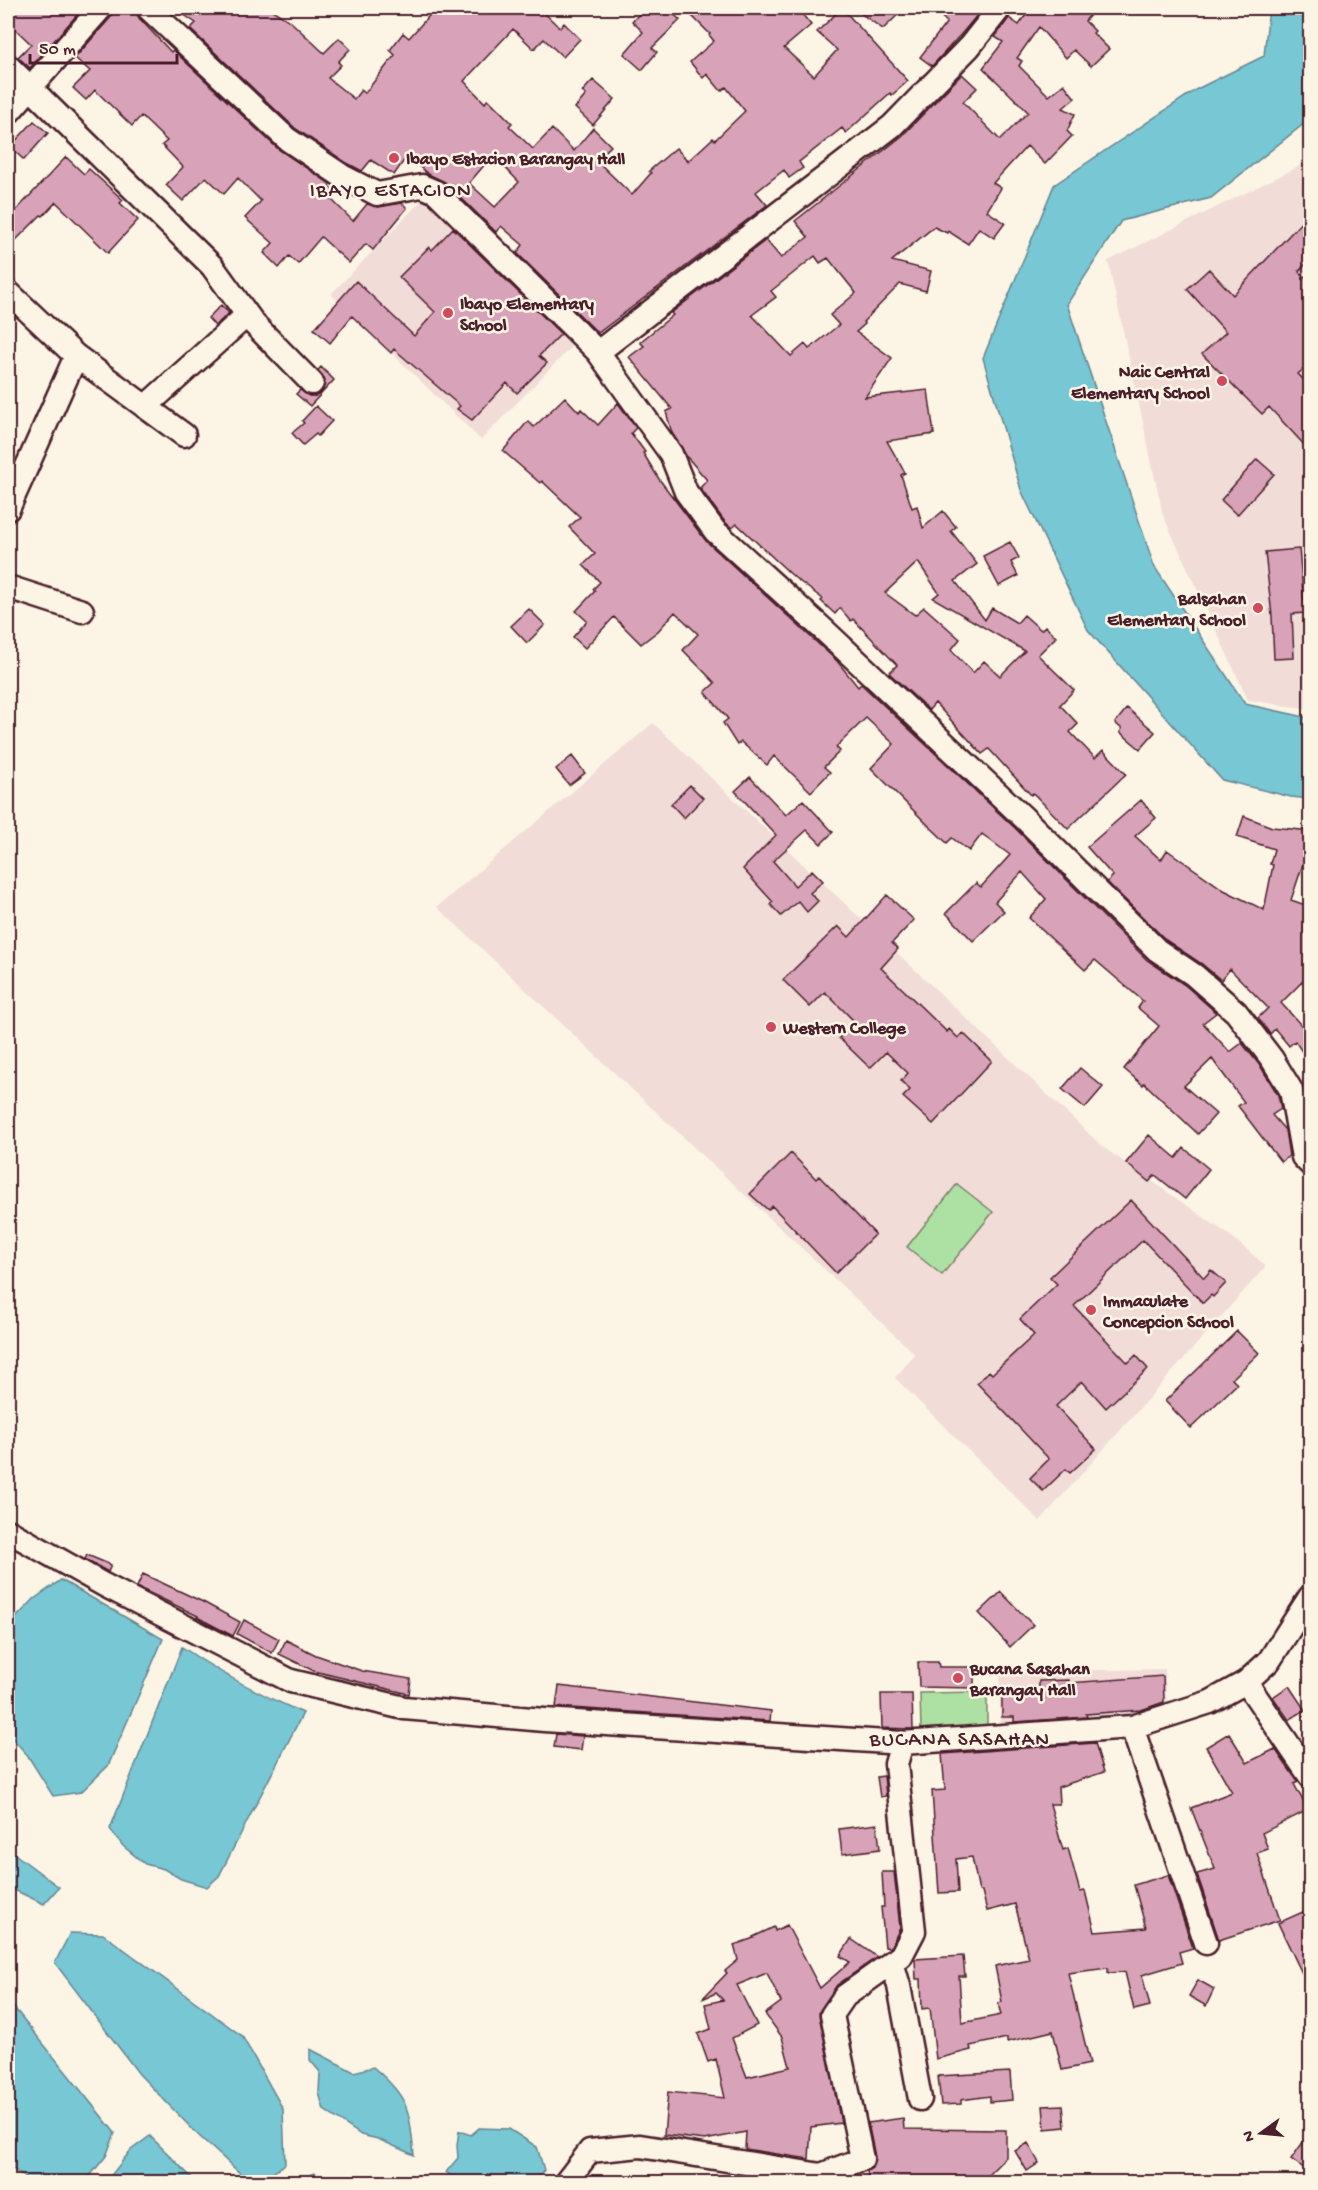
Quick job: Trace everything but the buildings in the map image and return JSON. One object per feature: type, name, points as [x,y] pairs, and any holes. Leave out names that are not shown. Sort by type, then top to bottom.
[{"type":"street","points":[[8,113],[101,8]]},
{"type":"street","points":[[148,8],[287,140],[342,176],[377,194],[422,186],[436,192],[598,352],[671,454],[686,492],[715,531],[1024,818],[1156,950],[1194,975],[1236,1012],[1272,1059],[1291,1090],[1303,1158],[1311,1164]]},
{"type":"street","points":[[598,352],[892,126],[969,47],[1000,8]]},
{"type":"street","points":[[8,66],[212,266],[247,315],[312,383]]},
{"type":"street","points":[[8,292],[76,356],[184,435]]},
{"type":"street","points":[[145,406],[247,315]]},
{"type":"street","points":[[8,509],[76,356]]},
{"type":"street","points":[[8,587],[81,611]]},
{"type":"street","points":[[8,1531],[104,1585],[291,1681],[404,1708],[544,1720],[902,1743],[1132,1727],[1210,1702],[1246,1682],[1269,1661],[1311,1598]]},
{"type":"street","points":[[1246,1682],[1311,1776]]},
{"type":"street","points":[[1132,1727],[1206,1944]]},
{"type":"street","points":[[566,2182],[590,2151],[640,2146],[821,2175],[862,2159],[832,2015],[845,1996],[901,1956],[914,1930],[896,1764],[902,1743]]},
{"type":"street","points":[[892,1962],[899,1986],[920,2099]]},
{"type":"shaded area","name":"Naic Central Elementary School","points":[[1310,161],[1310,709],[1248,700],[1163,515],[1108,261]]},
{"type":"shaded area","name":"Ibayo Elementary School","points":[[427,195],[576,342],[481,440],[331,294]]},
{"type":"shaded area","name":"Western College","points":[[653,723],[1103,1147],[1232,1237],[1266,1266],[1040,1521],[895,1378],[915,1354],[437,907]]},
{"type":"shaded area","points":[[1165,1669],[1167,1712],[1000,1726],[1000,1672]]},
{"type":"green space","points":[[1305,546],[1310,546],[1309,683]]},
{"type":"green space","points":[[957,1184],[993,1212],[942,1275],[907,1247]]},
{"type":"green space","points":[[987,1692],[987,1727],[921,1729],[920,1693]]},
{"type":"water","points":[[1269,8],[1310,8],[1310,119],[1211,198],[1121,221],[1067,304],[1154,566],[1245,704],[1310,718],[1310,799],[1291,797],[1222,780],[1088,630],[1021,490],[983,358],[1054,185],[1197,89],[1264,56]]},
{"type":"water","points":[[61,1580],[163,1639],[108,1766],[81,1792],[53,1796],[28,1756],[8,1733],[8,1626],[34,1599]]},
{"type":"water","points":[[182,1647],[241,1683],[303,1713],[219,1876],[207,1887],[181,1879],[164,1869],[145,1864],[123,1846],[110,1829]]},
{"type":"water","points":[[8,1849],[59,1887],[44,1904],[8,1887]]},
{"type":"water","points":[[70,1933],[103,1934],[242,2036],[283,2109],[285,2164],[265,2179],[242,2175],[198,2135],[139,2074],[55,1963]]},
{"type":"water","points":[[8,2000],[115,2133],[106,2156],[85,2182],[30,2182],[8,2165]]},
{"type":"water","points":[[310,2049],[354,2072],[373,2067],[385,2078],[406,2106],[414,2155],[378,2139],[361,2135],[324,2110],[319,2093],[320,2072],[310,2060]]},
{"type":"water","points":[[479,2128],[509,2129],[537,2147],[544,2170],[535,2182],[460,2182],[446,2172],[458,2158],[459,2131],[471,2135]]},
{"type":"water","points":[[150,2136],[196,2182],[106,2182],[131,2150]]},
{"type":"water","points":[[314,2173],[338,2182],[293,2182]]},
{"type":"place","name":"Ibayo Estacion Barangay Hall","points":[[394,158]]},
{"type":"place","name":"Ibayo Elementary School","points":[[448,313]]},
{"type":"place","name":"Naic Central Elementary School","points":[[1222,381]]},
{"type":"place","name":"Balsahan Elementary School","points":[[1258,608]]},
{"type":"place","name":"Western College","points":[[771,1027]]},
{"type":"place","name":"Immaculate Concepcion School","points":[[1091,1310]]},
{"type":"place","name":"Bucana Sasahan Barangay Hall","points":[[958,1678]]},
{"type":"district","name":"IBAYO ESTACION","points":[[391,189]]},
{"type":"district","name":"BUCANA SASAHAN","points":[[960,1738]]}]
